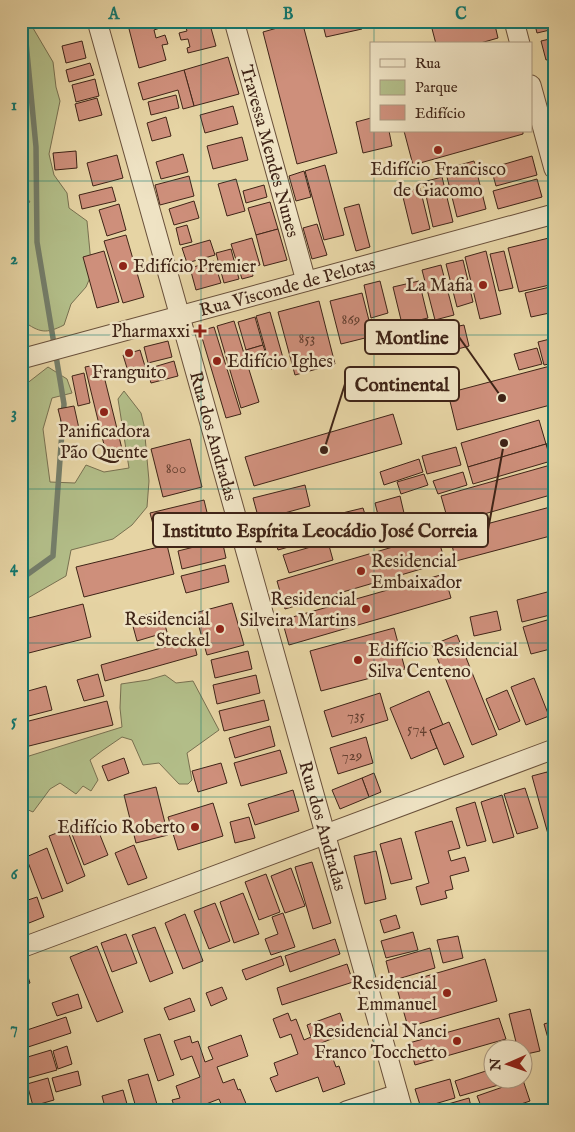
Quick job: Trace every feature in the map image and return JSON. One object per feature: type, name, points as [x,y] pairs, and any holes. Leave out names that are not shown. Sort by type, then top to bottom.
[{"type":"street","name":"Rua dos Andradas","points":[[97,21],[324,834],[401,1102]]},
{"type":"street","name":"Travessa Mendes Nunes","points":[[234,21],[306,282]]},
{"type":"street","points":[[514,21],[519,42]]},
{"type":"street","points":[[532,88],[554,169]]},
{"type":"street","name":"Rua Visconde de Pelotas","points":[[21,360],[554,214]]},
{"type":"street","points":[[21,948],[554,749]]},
{"type":"street","points":[[346,1111],[401,1102]]},
{"type":"green space","points":[[21,21],[30,23],[53,62],[60,101],[49,154],[54,175],[67,193],[69,208],[87,221],[92,273],[86,287],[71,304],[64,325],[48,331],[34,328],[23,321],[21,312],[21,206],[30,202],[21,189],[21,134],[24,124],[21,122]]},
{"type":"green space","points":[[48,367],[67,379],[72,393],[52,398],[43,429],[50,482],[75,483],[86,465],[104,472],[129,468],[118,399],[124,391],[141,413],[144,425],[149,481],[147,507],[132,525],[113,539],[71,550],[66,576],[21,602],[21,388]]},
{"type":"green space","points":[[165,675],[176,683],[193,681],[219,730],[187,753],[192,780],[188,784],[179,784],[159,763],[143,765],[132,740],[122,737],[90,760],[98,780],[91,791],[83,786],[76,794],[60,783],[50,789],[33,812],[26,809],[21,811],[21,768],[29,756],[122,727],[120,708],[121,684]]},
{"type":"building","points":[[127,21],[162,21],[163,27],[154,30],[156,38],[165,35],[168,44],[162,45],[166,60],[139,68]]},
{"type":"building","points":[[184,21],[209,21],[216,46],[188,53],[187,48],[190,47],[188,39],[181,40],[179,33],[187,31]]},
{"type":"building","points":[[302,21],[337,153],[297,164],[263,32]]},
{"type":"building","points":[[322,21],[360,21],[362,29],[326,37]]},
{"type":"building","points":[[430,21],[494,21],[498,38],[484,42],[435,42]]},
{"type":"building","points":[[534,21],[551,21],[554,29],[537,33]]},
{"type":"building","points":[[554,38],[554,58],[546,60],[541,41]]},
{"type":"building","points":[[82,41],[86,58],[66,63],[62,46]]},
{"type":"building","points":[[228,57],[239,94],[194,106],[184,70]]},
{"type":"building","points":[[90,63],[94,75],[69,82],[66,70]]},
{"type":"building","points":[[184,70],[194,106],[183,109],[178,90],[143,100],[138,83]]},
{"type":"building","points":[[95,79],[99,96],[76,102],[72,85]]},
{"type":"building","points":[[176,95],[179,108],[151,115],[148,102]]},
{"type":"building","points":[[97,98],[102,115],[79,121],[75,104]]},
{"type":"building","points":[[233,106],[238,124],[205,133],[200,115]]},
{"type":"building","points":[[166,117],[171,136],[152,141],[147,123]]},
{"type":"building","points":[[370,118],[370,132],[389,132],[392,146],[363,153],[356,122]]},
{"type":"building","name":"Edifício Francisco de Giacomo","points":[[404,132],[523,132],[523,134],[413,165]]},
{"type":"building","points":[[242,137],[248,160],[213,169],[207,146]]},
{"type":"building","points":[[76,151],[77,168],[55,170],[53,153]]},
{"type":"building","points":[[183,154],[188,172],[161,179],[156,162]]},
{"type":"building","points":[[117,155],[123,178],[93,186],[87,163]]},
{"type":"building","points":[[532,156],[537,175],[496,186],[491,168]]},
{"type":"building","points":[[474,161],[486,209],[457,217],[445,169]]},
{"type":"building","points":[[325,165],[344,235],[324,240],[305,171]]},
{"type":"building","points":[[304,171],[311,197],[296,201],[289,176]]},
{"type":"building","points":[[189,176],[194,196],[160,205],[155,185]]},
{"type":"building","points":[[442,177],[453,222],[433,227],[423,182]]},
{"type":"building","points":[[236,179],[245,211],[227,216],[218,184]]},
{"type":"building","points":[[537,179],[542,197],[498,209],[493,191]]},
{"type":"building","points":[[264,185],[267,197],[246,203],[243,191]]},
{"type":"building","points":[[112,187],[116,201],[82,209],[79,195]]},
{"type":"building","points":[[420,188],[430,229],[412,234],[402,193]]},
{"type":"building","points":[[194,201],[199,218],[174,225],[169,209]]},
{"type":"building","points":[[270,202],[278,229],[256,235],[248,208]]},
{"type":"building","points":[[119,204],[126,230],[107,236],[99,210]]},
{"type":"building","points":[[359,204],[370,247],[356,251],[344,208]]},
{"type":"building","points":[[317,224],[327,255],[312,259],[303,228]]},
{"type":"building","points":[[187,225],[192,242],[180,245],[176,228]]},
{"type":"building","points":[[278,229],[287,260],[264,266],[256,235]]},
{"type":"building","name":"Edifício Premier","points":[[126,235],[144,297],[123,303],[104,241]]},
{"type":"building","points":[[553,237],[554,284],[519,292],[508,248]]},
{"type":"building","points":[[252,238],[260,265],[251,268],[253,276],[242,279],[231,244]]},
{"type":"building","points":[[210,240],[215,255],[187,263],[182,248]]},
{"type":"building","points":[[231,249],[239,279],[224,283],[216,253]]},
{"type":"building","points":[[104,251],[119,302],[97,308],[83,257]]},
{"type":"building","name":"La Mafia","points":[[486,251],[501,314],[480,319],[465,257]]},
{"type":"building","points":[[504,251],[513,288],[499,291],[490,254]]},
{"type":"building","points":[[463,260],[473,302],[457,307],[446,264]]},
{"type":"building","points":[[214,261],[221,283],[196,290],[190,268]]},
{"type":"building","points":[[441,265],[454,315],[435,320],[422,270]]},
{"type":"building","points":[[380,281],[388,313],[371,318],[364,285]]},
{"type":"building","points":[[419,281],[428,318],[402,324],[393,287]]},
{"type":"building","points":[[554,286],[554,312],[531,317],[525,293]]},
{"type":"building","points":[[362,293],[373,336],[341,344],[330,301]]},
{"type":"building","points":[[319,301],[335,364],[295,375],[278,312]]},
{"type":"building","points":[[270,312],[285,365],[271,369],[256,316]]},
{"type":"building","points":[[255,317],[263,345],[246,350],[238,322]]},
{"type":"building","points":[[234,321],[259,402],[241,408],[217,326]]},
{"type":"building","points":[[464,325],[469,346],[454,350],[449,328]]},
{"type":"building","name":"Edifício Ighes","points":[[214,327],[241,414],[226,418],[200,331]]},
{"type":"building","points":[[554,338],[554,363],[544,365],[538,342]]},
{"type":"building","points":[[168,341],[172,357],[148,363],[144,347]]},
{"type":"building","points":[[263,345],[267,357],[250,362],[246,350]]},
{"type":"building","points":[[537,348],[542,364],[519,370],[514,354]]},
{"type":"building","points":[[140,350],[148,376],[131,381],[123,355]]},
{"type":"building","points":[[174,361],[178,376],[151,383],[147,369]]},
{"type":"building","name":"Panificadora Pão Quente","points":[[101,364],[124,457],[108,461],[85,367]]},
{"type":"building","points":[[554,365],[554,404],[457,430],[448,393]]},
{"type":"building","points":[[84,373],[90,403],[78,406],[72,376]]},
{"type":"building","points":[[74,406],[80,433],[65,437],[58,409]]},
{"type":"building","points":[[393,414],[402,444],[254,486],[245,457]]},
{"type":"building","points":[[539,420],[546,444],[468,467],[461,443]]},
{"type":"building","points":[[190,439],[202,487],[163,497],[151,449]]},
{"type":"building","points":[[554,441],[554,460],[551,461],[546,444]]},
{"type":"building","points":[[546,444],[551,461],[473,484],[468,467]]},
{"type":"building","points":[[456,447],[461,465],[427,474],[422,456]]},
{"type":"building","points":[[419,459],[423,472],[384,485],[380,472]]},
{"type":"building","points":[[554,464],[554,494],[449,524],[441,496]]},
{"type":"building","points":[[463,472],[467,485],[438,494],[433,481]]},
{"type":"building","points":[[424,474],[428,485],[401,494],[397,482]]},
{"type":"building","points":[[305,485],[310,506],[259,520],[253,498]]},
{"type":"building","points":[[400,496],[404,513],[379,519],[375,503]]},
{"type":"building","points":[[204,500],[211,529],[158,543],[150,513]]},
{"type":"building","points":[[554,506],[554,535],[456,561],[449,534]]},
{"type":"building","points":[[363,508],[368,524],[334,532],[330,516]]},
{"type":"building","points":[[300,521],[306,542],[278,550],[272,529]]},
{"type":"building","name":"Residencial Embaixador","points":[[437,534],[445,562],[285,609],[277,581]]},
{"type":"building","points":[[222,540],[226,558],[182,569],[178,551]]},
{"type":"building","points":[[328,542],[333,560],[289,573],[283,555]]},
{"type":"building","points":[[167,545],[174,574],[84,597],[76,567]]},
{"type":"building","points":[[225,565],[229,582],[186,593],[181,576]]},
{"type":"building","name":"Residencial Silveira Martins","points":[[444,574],[451,598],[289,645],[282,620]]},
{"type":"building","points":[[551,591],[554,602],[554,614],[522,622],[517,600]]},
{"type":"building","name":"Residencial Steckel","points":[[232,603],[244,645],[207,655],[195,613]]},
{"type":"building","points":[[83,604],[91,637],[21,655],[21,620]]},
{"type":"building","points":[[161,611],[167,632],[137,641],[131,619]]},
{"type":"building","points":[[497,611],[501,630],[474,636],[470,617]]},
{"type":"building","points":[[554,618],[554,648],[531,654],[523,627]]},
{"type":"building","name":"Edifício Residencial Silva Centeno","points":[[394,628],[405,669],[321,691],[310,651]]},
{"type":"building","points":[[457,635],[497,735],[472,745],[432,645]]},
{"type":"building","points":[[193,639],[197,655],[105,681],[101,665]]},
{"type":"building","points":[[248,651],[252,669],[215,678],[211,660]]},
{"type":"building","points":[[98,674],[104,696],[84,701],[77,680]]},
{"type":"building","points":[[256,675],[260,693],[217,704],[213,685]]},
{"type":"building","points":[[534,678],[549,716],[526,725],[511,687]]},
{"type":"building","points":[[46,686],[52,710],[21,718],[21,693]]},
{"type":"building","points":[[507,690],[520,721],[499,730],[486,699]]},
{"type":"building","points":[[429,691],[443,725],[430,730],[437,748],[411,759],[390,708]]},
{"type":"building","points":[[380,693],[388,720],[332,737],[324,711]]},
{"type":"building","points":[[264,700],[269,720],[224,731],[219,711]]},
{"type":"building","points":[[107,701],[113,725],[21,748],[21,723]]},
{"type":"building","points":[[449,722],[464,757],[444,765],[430,730]]},
{"type":"building","points":[[270,726],[275,746],[235,758],[229,738]]},
{"type":"building","points":[[366,737],[373,763],[338,774],[330,748]]},
{"type":"building","points":[[280,750],[287,773],[241,786],[234,763]]},
{"type":"building","points":[[124,758],[129,773],[108,781],[102,766]]},
{"type":"building","points":[[221,763],[227,783],[198,792],[192,771]]},
{"type":"building","points":[[547,772],[554,795],[554,845],[551,845],[532,776]]},
{"type":"building","points":[[374,773],[381,792],[369,797],[362,778]]},
{"type":"building","points":[[362,778],[369,797],[340,809],[332,790]]},
{"type":"building","points":[[156,787],[168,835],[136,843],[124,795]]},
{"type":"building","points":[[525,788],[538,828],[517,834],[504,794]]},
{"type":"building","points":[[293,790],[299,811],[255,825],[248,804]]},
{"type":"building","points":[[502,795],[514,837],[493,843],[481,802]]},
{"type":"building","points":[[475,802],[486,841],[467,846],[456,808]]},
{"type":"building","name":"Edifício Roberto","points":[[213,803],[223,836],[178,850],[168,817]]},
{"type":"building","points":[[249,817],[255,838],[235,843],[230,822]]},
{"type":"building","points":[[94,820],[108,855],[84,865],[70,829]]},
{"type":"building","points":[[452,821],[460,848],[448,851],[451,861],[465,857],[469,871],[450,876],[453,889],[445,891],[447,898],[421,905],[416,887],[429,883],[415,832]]},
{"type":"building","points":[[67,829],[85,876],[67,884],[49,836]]},
{"type":"building","points":[[401,838],[412,879],[391,884],[380,844]]},
{"type":"building","points":[[134,845],[147,878],[128,885],[115,853]]},
{"type":"building","points":[[47,848],[63,891],[42,899],[26,857]]},
{"type":"building","points":[[376,851],[386,899],[365,904],[354,856]]},
{"type":"building","points":[[312,862],[331,923],[313,929],[295,867]]},
{"type":"building","points":[[291,868],[305,906],[285,913],[271,876]]},
{"type":"building","points":[[266,874],[280,912],[259,920],[245,882]]},
{"type":"building","points":[[243,893],[259,934],[234,943],[220,902]]},
{"type":"building","points":[[37,897],[44,917],[29,923],[22,902]]},
{"type":"building","points":[[215,903],[230,941],[209,949],[194,911]]},
{"type":"building","points":[[283,913],[295,947],[271,955],[265,939],[278,934],[272,917]]},
{"type":"building","points":[[185,914],[203,961],[183,969],[165,923]]},
{"type":"building","points":[[396,915],[400,928],[384,933],[380,920]]},
{"type":"building","points":[[155,927],[173,973],[150,982],[132,935]]},
{"type":"building","points":[[413,932],[418,950],[386,958],[381,941]]},
{"type":"building","points":[[126,934],[137,963],[112,972],[101,943]]},
{"type":"building","points":[[458,936],[463,958],[443,963],[437,940]]},
{"type":"building","points":[[335,939],[340,954],[290,972],[285,956]]},
{"type":"building","points":[[97,946],[123,1012],[97,1022],[70,957]]},
{"type":"building","points":[[430,948],[435,968],[391,981],[386,961]]},
{"type":"building","points":[[281,956],[284,965],[246,980],[242,970]]},
{"type":"building","name":"Residencial Emmanuel","points":[[485,959],[497,1001],[408,1027],[396,985]]},
{"type":"building","points":[[24,964],[30,983],[21,986],[21,965]]},
{"type":"building","points":[[347,964],[353,982],[282,1005],[277,988]]},
{"type":"building","points":[[222,987],[227,999],[211,1006],[206,993]]},
{"type":"building","points":[[78,994],[82,1008],[57,1016],[52,1003]]},
{"type":"building","points":[[190,998],[195,1011],[169,1020],[164,1008]]},
{"type":"building","points":[[530,1009],[540,1051],[532,1053],[532,1040],[516,1040],[509,1014]]},
{"type":"building","points":[[288,1013],[291,1021],[296,1019],[304,1040],[311,1037],[307,1025],[340,1013],[347,1033],[316,1045],[321,1060],[332,1056],[336,1067],[339,1066],[345,1084],[323,1092],[318,1077],[276,1092],[270,1078],[278,1075],[274,1063],[298,1054],[291,1034],[280,1038],[273,1019]]},
{"type":"building","points":[[66,1017],[71,1033],[22,1049],[21,1032]]},
{"type":"building","name":"Residencial Nanci Franco Tocchetto","points":[[499,1018],[506,1039],[482,1040],[482,1046],[415,1065],[409,1043]]},
{"type":"building","points":[[554,1021],[554,1048],[551,1049],[544,1024]]},
{"type":"building","points":[[160,1034],[174,1075],[158,1081],[144,1039]]},
{"type":"building","points":[[241,1035],[248,1056],[217,1067],[223,1083],[234,1079],[247,1106],[235,1111],[224,1111],[219,1099],[188,1111],[176,1111],[172,1100],[180,1098],[176,1086],[200,1077],[192,1056],[181,1060],[174,1041],[190,1036],[192,1043],[198,1041],[205,1062],[213,1059],[208,1047]]},
{"type":"building","points":[[67,1046],[72,1064],[58,1069],[53,1051]]},
{"type":"building","points":[[51,1050],[57,1070],[21,1080],[21,1059]]},
{"type":"building","points":[[78,1071],[81,1085],[56,1092],[52,1078]]},
{"type":"building","points":[[482,1072],[482,1090],[460,1096],[455,1081]]},
{"type":"building","points":[[148,1074],[159,1111],[137,1111],[128,1080]]},
{"type":"building","points":[[48,1078],[54,1100],[33,1106],[27,1084]]},
{"type":"building","points":[[450,1079],[455,1098],[421,1108],[415,1089]]},
{"type":"building","points":[[123,1090],[129,1111],[106,1111],[102,1096]]},
{"type":"building","points":[[494,1090],[526,1090],[530,1101],[500,1111],[483,1111],[477,1096]]},
{"type":"building","points":[[469,1098],[472,1111],[435,1111],[434,1108]]},
{"type":"waterway","points":[[21,579],[53,556],[64,404],[37,242],[36,147],[24,21]]},
{"type":"place","name":"Edifício Francisco de Giacomo","points":[[438,150]]},
{"type":"place","name":"Edifício Premier","points":[[123,266]]},
{"type":"place","name":"La Mafia","points":[[483,285]]},
{"type":"place","name":"Pharmaxxi","points":[[200,331]]},
{"type":"place","name":"Franguito","points":[[129,353]]},
{"type":"place","name":"Edifício Ighes","points":[[217,361]]},
{"type":"place","name":"Montline","points":[[502,398]]},
{"type":"place","name":"Panificadora Pão Quente","points":[[104,412]]},
{"type":"place","name":"Instituto Espírita Leocádio José Correia","points":[[504,443]]},
{"type":"place","name":"Continental","points":[[324,450]]},
{"type":"place","name":"Residencial Embaixador","points":[[361,571]]},
{"type":"place","name":"Residencial Silveira Martins","points":[[366,609]]},
{"type":"place","name":"Residencial Steckel","points":[[220,629]]},
{"type":"place","name":"Edifício Residencial Silva Centeno","points":[[358,660]]},
{"type":"place","name":"Edifício Roberto","points":[[195,827]]},
{"type":"place","name":"Residencial Emmanuel","points":[[447,993]]},
{"type":"place","name":"Residencial Nanci Franco Tocchetto","points":[[457,1041]]}]
